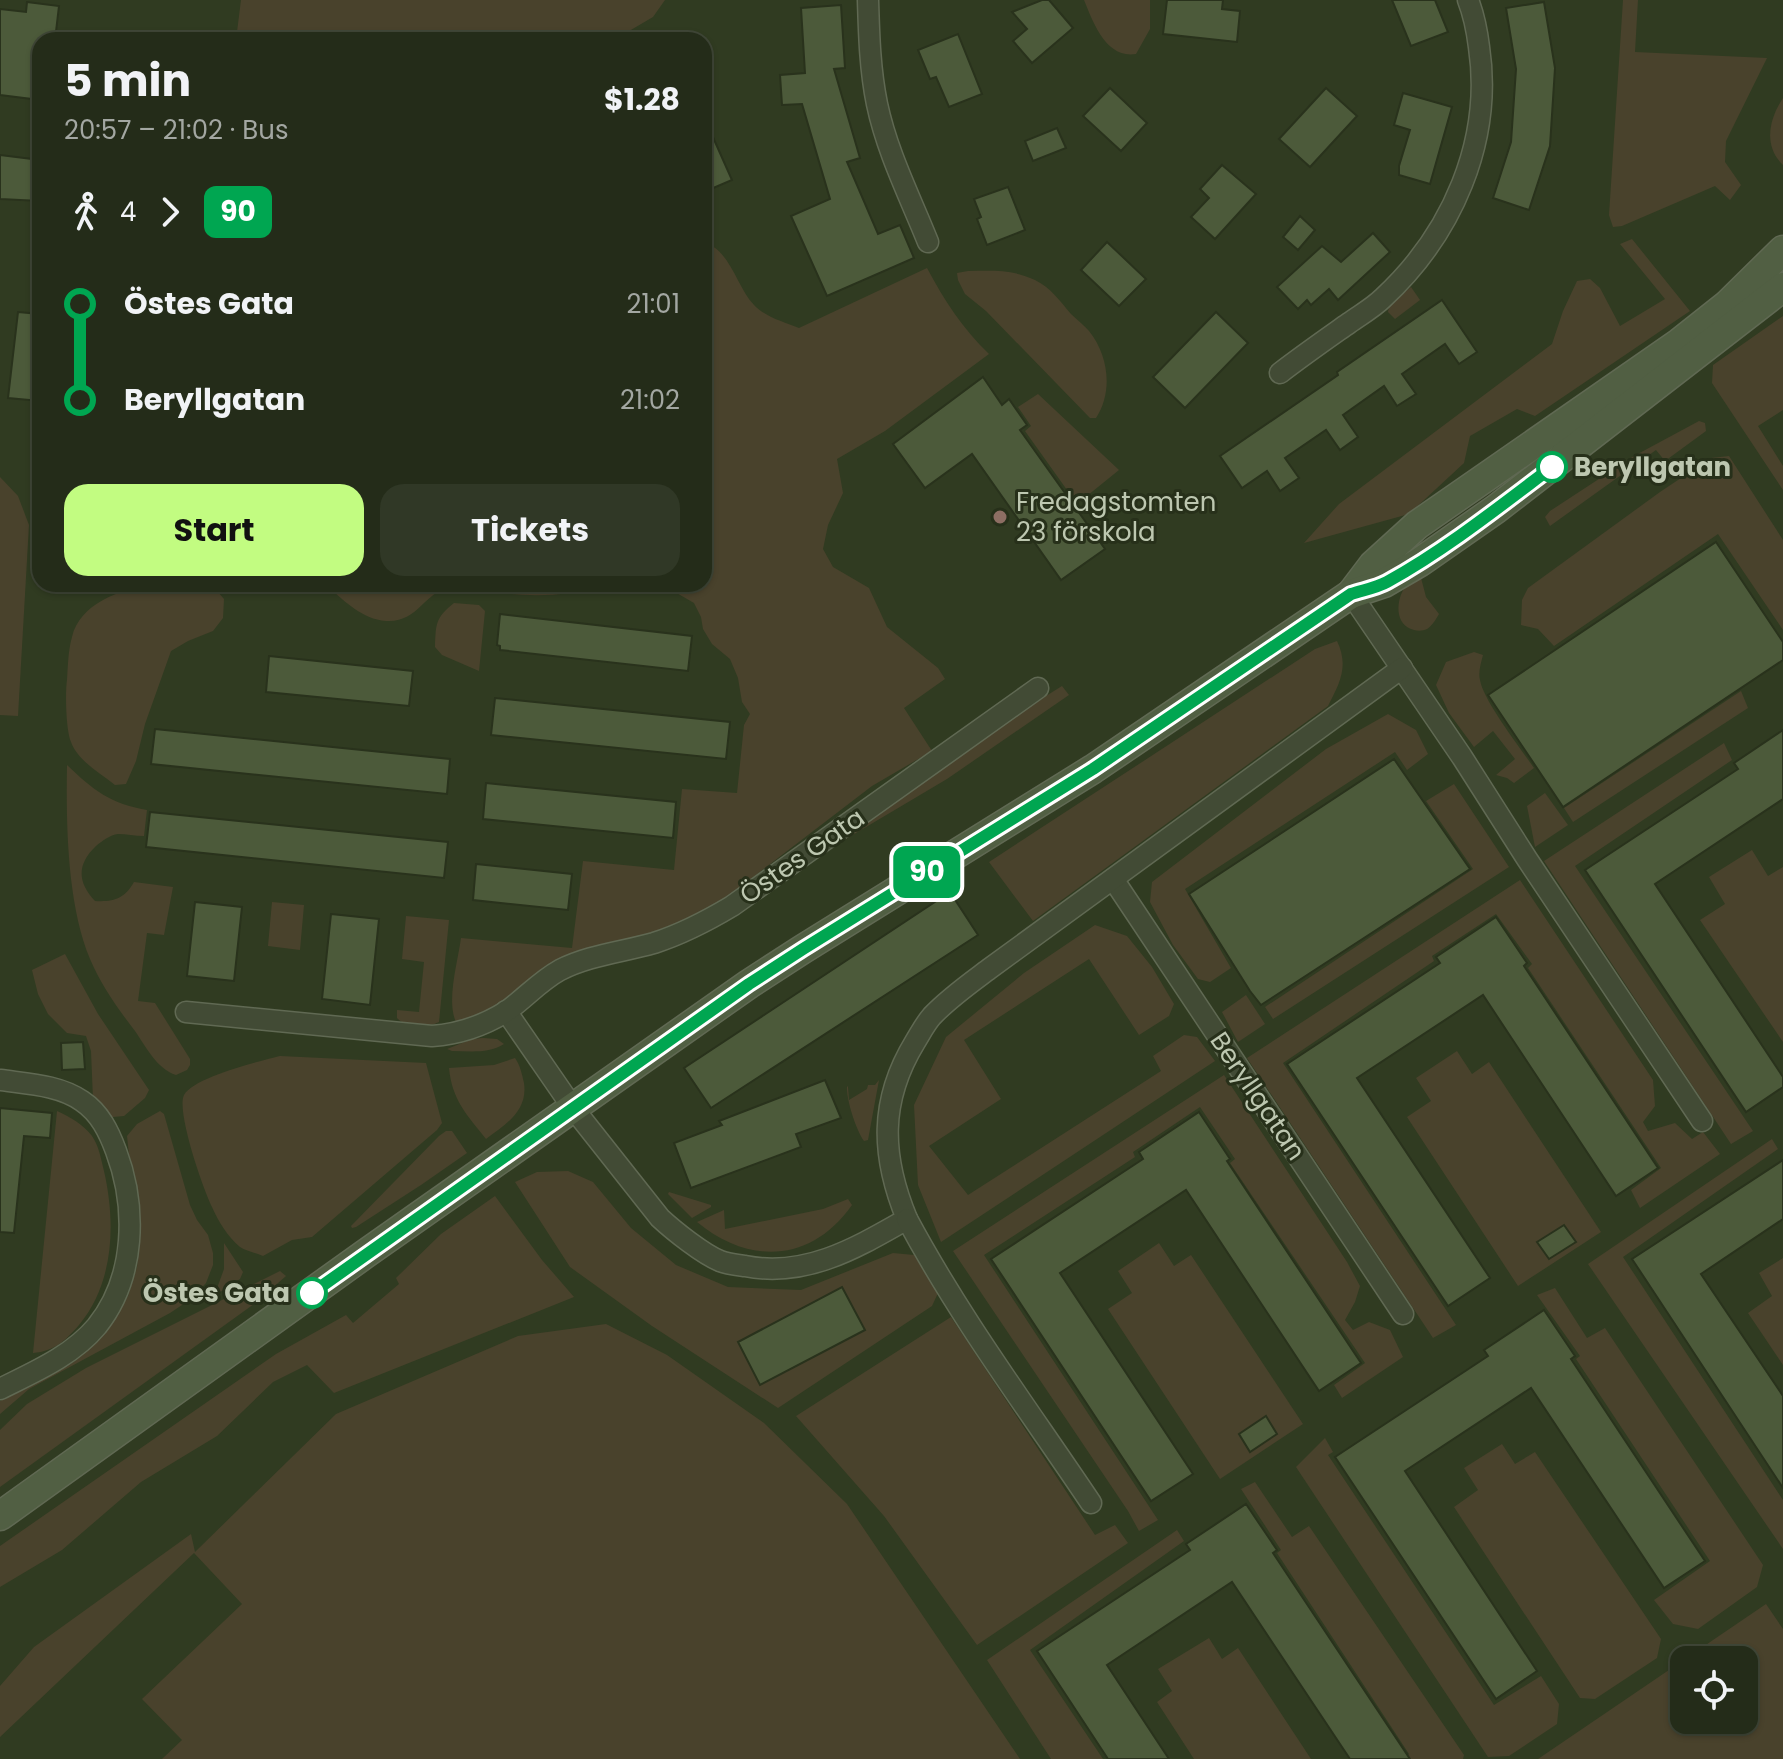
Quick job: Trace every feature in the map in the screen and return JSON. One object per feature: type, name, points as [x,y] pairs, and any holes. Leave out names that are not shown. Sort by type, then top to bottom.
[{"type":"street","points":[[868,0],[877,106],[928,242]]},
{"type":"street","points":[[1280,373],[1383,299],[1423,255],[1460,189],[1476,146],[1482,108],[1482,66],[1468,0]]},
{"type":"street","points":[[1351,594],[1373,565],[1417,525],[1679,343],[1727,305],[1783,250]]},
{"type":"street","points":[[0,1516],[131,1420],[803,949],[1093,769],[1351,594],[1384,583],[1420,562],[1496,509],[1783,287]]},
{"type":"street","points":[[1351,594],[1702,1121]]},
{"type":"street","points":[[1091,1503],[956,1302],[907,1219],[888,1159],[887,1133],[891,1100],[904,1061],[930,1018],[953,996],[1402,668]]},
{"type":"street","name":"Östes Gata","points":[[186,1012],[432,1036],[471,1028],[506,1011],[535,987],[571,965],[669,937],[720,914],[1038,688]]},
{"type":"street","name":"Beryllgatan","points":[[1113,879],[1403,1314]]},
{"type":"street","points":[[506,1011],[573,1108],[660,1218],[721,1262],[766,1271],[800,1267],[836,1257],[907,1219]]},
{"type":"street","points":[[0,1080],[61,1090],[92,1109],[109,1131],[122,1166],[130,1213],[130,1237],[123,1278],[96,1326],[71,1350],[0,1389]]},
{"type":"shaded area","points":[[241,0],[665,0],[653,17],[627,32],[237,32]]},
{"type":"shaded area","points":[[1084,0],[1150,0],[1150,29],[1136,54],[1116,51],[1109,45],[1096,28]]},
{"type":"shaded area","points":[[1623,0],[1638,0],[1635,52],[1767,58],[1726,141],[1725,162],[1741,185],[1730,200],[1715,186],[1622,226],[1613,227],[1609,215]]},
{"type":"shaded area","points":[[1783,98],[1783,165],[1773,149],[1770,132]]},
{"type":"shaded area","points":[[1632,239],[1690,311],[1535,416],[1517,409],[1470,436],[1464,463],[1409,514],[1304,543],[1339,504],[1552,344],[1577,281],[1590,279],[1600,288],[1620,326],[1665,299],[1620,244]]},
{"type":"shaded area","points":[[712,246],[727,261],[758,309],[799,328],[927,268],[955,314],[989,354],[885,431],[837,459],[843,493],[828,525],[823,549],[833,567],[869,588],[887,627],[938,668],[945,679],[904,708],[932,751],[872,786],[710,910],[462,1024],[456,1022],[452,1003],[461,938],[572,948],[583,861],[674,870],[682,789],[737,793],[744,725],[750,714],[742,702],[738,678],[730,659],[712,644],[694,603],[675,592],[712,592]]},
{"type":"shaded area","points":[[1010,272],[1027,276],[1051,291],[1089,331],[1101,351],[1107,386],[1096,418],[1090,418],[986,311],[965,294],[957,273]]},
{"type":"shaded area","points":[[1411,287],[1420,300],[1395,319],[1388,312],[1389,305]]},
{"type":"shaded area","points":[[1783,316],[1783,410],[1758,426],[1783,466],[1783,490],[1712,383],[1713,365]]},
{"type":"shaded area","points":[[1038,394],[1119,470],[1077,504],[1025,431],[1031,426],[1018,407]]},
{"type":"shaded area","points":[[1699,421],[1705,423],[1706,431],[1665,461],[1656,450],[1550,526],[1545,517],[1550,511],[1634,456]]},
{"type":"shaded area","points":[[1729,456],[1783,540],[1783,630],[1718,534],[1554,646],[1538,629],[1521,625],[1522,600],[1528,588],[1711,458]]},
{"type":"shaded area","points":[[0,477],[18,496],[29,525],[18,716],[0,715]]},
{"type":"shaded area","points":[[1420,574],[1426,597],[1439,614],[1429,628],[1419,631],[1403,623],[1399,605],[1405,587]]},
{"type":"shaded area","points":[[218,592],[224,599],[223,618],[213,631],[171,651],[145,724],[136,761],[126,784],[115,785],[84,761],[74,749],[68,730],[66,686],[76,625],[93,607],[115,594]]},
{"type":"shaded area","points":[[334,592],[438,592],[406,617],[397,620],[377,620],[355,609]]},
{"type":"shaded area","points":[[494,592],[572,592],[545,595]]},
{"type":"shaded area","points":[[454,603],[479,605],[485,611],[479,671],[442,655],[435,647],[438,622]]},
{"type":"shaded area","points":[[1337,641],[1343,666],[1328,706],[1033,921],[989,862],[1315,649]]},
{"type":"shaded area","points":[[1474,652],[1483,655],[1479,677],[1488,700],[1534,768],[1514,783],[1496,775],[1515,759],[1493,731],[1474,747],[1449,713],[1436,685],[1446,662]]},
{"type":"shaded area","points":[[1062,686],[1069,695],[947,779],[829,849],[1030,706]]},
{"type":"shaded area","points":[[1741,691],[1748,708],[1573,822],[1564,808]]},
{"type":"shaded area","points":[[1388,714],[1416,730],[1428,754],[1407,770],[1395,752],[1185,889],[1231,968],[1210,982],[1198,979],[1173,945],[1150,902],[1152,882],[1326,749]]},
{"type":"shaded area","points":[[1724,743],[1732,760],[1575,866],[1753,1131],[1731,1144],[1544,861]]},
{"type":"shaded area","points":[[67,765],[103,795],[147,810],[144,836],[118,834],[106,838],[85,860],[82,880],[95,901],[118,898],[134,882],[173,887],[164,935],[147,933],[138,1001],[155,1003],[190,1059],[187,1070],[176,1075],[158,1063],[116,1005],[94,969],[82,937],[72,889]]},
{"type":"shaded area","points":[[1454,784],[1509,867],[1273,1019],[1265,1007],[1473,869],[1426,801]]},
{"type":"shaded area","points":[[1545,793],[1568,825],[1535,847],[1527,806]]},
{"type":"shaded area","points":[[1752,850],[1768,876],[1783,867],[1783,1042],[1700,920],[1725,904],[1709,877]]},
{"type":"shaded area","points":[[1520,880],[1653,1080],[1655,1106],[1643,1122],[1648,1131],[1675,1123],[1692,1139],[1703,1132],[1720,1154],[1640,1208],[1631,1190],[1661,1168],[1528,968],[1532,964],[1496,914],[1432,956],[1434,961],[1283,1063],[1456,1325],[1433,1338],[1247,1058]]},
{"type":"shaded area","points":[[272,902],[304,905],[300,950],[268,946]]},
{"type":"shaded area","points":[[406,916],[449,920],[439,1022],[429,1025],[411,1025],[397,1018],[397,1010],[419,1012],[424,962],[402,959]]},
{"type":"shaded area","points":[[1095,925],[1127,936],[1152,967],[1174,1004],[1169,1016],[1139,1035],[1089,959],[964,1040],[1001,1099],[929,1146],[968,1195],[1161,1071],[1153,1056],[1184,1035],[1197,1037],[1215,1061],[941,1242],[918,1185],[914,1105],[946,1037],[1024,973]]},
{"type":"shaded area","points":[[65,954],[98,1014],[149,1090],[145,1098],[124,1116],[103,1114],[93,1099],[91,1051],[86,1036],[67,1033],[48,1014],[38,994],[32,970]]},
{"type":"shaded area","points":[[1246,995],[1265,1024],[1238,1042],[1222,1012]]},
{"type":"shaded area","points":[[472,1039],[497,1039],[504,1044],[479,1051],[447,1049]]},
{"type":"shaded area","points":[[1457,1051],[1472,1074],[1489,1062],[1601,1232],[1518,1286],[1407,1117],[1431,1101],[1416,1078]]},
{"type":"shaded area","points":[[280,1056],[426,1063],[442,1123],[312,1237],[292,1240],[263,1256],[240,1247],[217,1218],[192,1150],[183,1104],[184,1095],[200,1082]]},
{"type":"shaded area","points":[[515,1058],[524,1083],[523,1101],[514,1116],[486,1139],[457,1098],[449,1068],[494,1065]]},
{"type":"shaded area","points":[[1224,1075],[1360,1286],[1345,1320],[1353,1330],[1369,1322],[1390,1330],[1403,1357],[1342,1398],[1334,1385],[1365,1363],[1230,1163],[1235,1159],[1200,1107],[1133,1152],[1135,1157],[984,1255],[1158,1520],[1139,1531],[953,1251]]},
{"type":"shaded area","points":[[879,1080],[868,1140],[864,1141],[852,1114],[848,1099],[847,1086],[849,1100]]},
{"type":"shaded area","points":[[57,1111],[85,1128],[98,1148],[108,1191],[111,1232],[105,1272],[91,1308],[59,1344],[33,1353]]},
{"type":"shaded area","points":[[160,1111],[164,1114],[190,1205],[208,1235],[213,1253],[213,1265],[206,1283],[191,1299],[170,1313],[29,1389],[0,1414],[0,1401],[54,1371],[119,1311],[128,1296],[137,1267],[140,1226],[127,1136],[137,1124]]},
{"type":"shaded area","points":[[446,1131],[452,1131],[467,1153],[352,1228],[351,1226]]},
{"type":"shaded area","points":[[1772,1139],[1778,1149],[1623,1257],[1783,1500],[1783,1549],[1588,1264]]},
{"type":"shaded area","points":[[568,1171],[593,1182],[631,1228],[676,1265],[728,1287],[801,1290],[893,1253],[914,1255],[938,1293],[932,1306],[778,1408],[652,1326],[570,1267],[515,1182],[537,1172]]},
{"type":"shaded area","points":[[669,1192],[711,1205],[711,1207],[692,1218]]},
{"type":"shaded area","points":[[495,1196],[542,1260],[574,1297],[334,1393],[307,1365],[273,1382],[217,1436],[141,1482],[62,1550],[0,1587],[0,1546],[276,1354],[346,1315],[353,1323],[399,1284],[396,1278],[441,1234]]},
{"type":"shaded area","points":[[848,1199],[852,1205],[836,1224],[818,1238],[799,1247],[779,1251],[759,1251],[738,1246],[697,1222],[724,1210],[725,1229],[823,1209]]},
{"type":"shaded area","points":[[224,1243],[243,1272],[240,1279],[217,1294],[224,1269]]},
{"type":"shaded area","points":[[1159,1243],[1174,1266],[1191,1255],[1303,1424],[1220,1479],[1108,1309],[1132,1293],[1118,1271]]},
{"type":"shaded area","points":[[1783,1258],[1783,1365],[1748,1313],[1772,1296],[1759,1273]]},
{"type":"shaded area","points":[[280,1271],[286,1276],[254,1304],[0,1487],[0,1430],[27,1404],[86,1368]]},
{"type":"shaded area","points":[[1555,1288],[1587,1338],[1605,1328],[1763,1565],[1757,1587],[1698,1629],[1673,1624],[1654,1600],[1710,1561],[1576,1359],[1580,1356],[1537,1295]]},
{"type":"shaded area","points":[[951,1317],[1095,1535],[1115,1525],[1128,1543],[977,1645],[884,1516],[796,1416]]},
{"type":"shaded area","points":[[606,1324],[667,1355],[764,1423],[847,1504],[1020,1759],[162,1759],[182,1740],[142,1699],[242,1604],[194,1553],[0,1737],[0,1686],[34,1647],[191,1534],[195,1552],[336,1414],[518,1336]]},
{"type":"shaded area","points":[[1325,1438],[1333,1452],[1328,1455],[1494,1705],[1541,1676],[1559,1704],[1557,1724],[1509,1756],[1488,1757],[1296,1467]]},
{"type":"shaded area","points":[[1502,1444],[1515,1464],[1535,1452],[1661,1639],[1657,1658],[1595,1699],[1580,1698],[1454,1507],[1478,1490],[1464,1468]]},
{"type":"shaded area","points":[[1255,1482],[1292,1537],[1309,1526],[1464,1755],[1463,1759],[1404,1759],[1409,1754],[1277,1553],[1281,1550],[1241,1489]]},
{"type":"shaded area","points":[[1177,1530],[1184,1541],[1030,1650],[1103,1759],[1051,1759],[987,1660]]},
{"type":"shaded area","points":[[1766,1604],[1783,1629],[1783,1759],[1538,1759],[1670,1669],[1670,1734],[1758,1734],[1758,1646],[1704,1646]]},
{"type":"shaded area","points":[[1209,1638],[1222,1659],[1238,1648],[1311,1759],[1194,1759],[1157,1702],[1172,1691],[1158,1669]]},
{"type":"building","points":[[1049,0],[1073,28],[1032,63],[1013,41],[1027,29],[1012,12]]},
{"type":"building","points":[[1167,0],[1223,0],[1222,9],[1240,11],[1237,42],[1163,34]]},
{"type":"building","points":[[1392,0],[1435,0],[1448,32],[1411,46]]},
{"type":"building","points":[[27,2],[59,6],[56,32],[32,32],[32,99],[0,95],[0,9],[26,12]]},
{"type":"building","points":[[1544,2],[1555,68],[1550,146],[1529,210],[1493,198],[1511,142],[1516,69],[1506,8]]},
{"type":"building","points":[[841,5],[845,68],[834,69],[860,158],[847,162],[878,234],[900,225],[914,258],[827,296],[791,216],[830,199],[802,104],[782,105],[780,75],[805,73],[801,8]]},
{"type":"building","points":[[958,34],[982,94],[949,107],[936,77],[930,79],[918,50]]},
{"type":"building","points":[[1110,88],[1147,123],[1121,151],[1083,116]]},
{"type":"building","points":[[1326,88],[1357,116],[1310,167],[1279,139]]},
{"type":"building","points":[[1403,93],[1452,107],[1430,184],[1399,175],[1410,130],[1394,125]]},
{"type":"building","points":[[1057,128],[1066,148],[1033,161],[1025,141]]},
{"type":"building","points":[[712,135],[732,180],[712,189]]},
{"type":"building","points":[[0,155],[32,159],[32,201],[0,199]]},
{"type":"building","points":[[1222,165],[1256,194],[1215,239],[1191,217],[1209,198],[1200,189]]},
{"type":"building","points":[[1008,187],[1025,230],[987,245],[977,219],[981,217],[974,199]]},
{"type":"building","points":[[1300,216],[1315,230],[1298,250],[1283,237]]},
{"type":"building","points":[[1373,233],[1390,252],[1338,300],[1329,289],[1311,305],[1307,300],[1298,309],[1277,287],[1322,246],[1341,262]]},
{"type":"building","points":[[1107,242],[1146,279],[1119,306],[1081,270]]},
{"type":"building","points":[[1442,300],[1477,352],[1459,364],[1445,344],[1402,374],[1416,394],[1397,406],[1384,386],[1343,415],[1358,437],[1340,450],[1326,430],[1285,458],[1299,478],[1280,491],[1267,471],[1242,488],[1220,456]]},
{"type":"building","points":[[18,312],[32,313],[32,400],[8,398]]},
{"type":"building","points":[[1216,312],[1248,343],[1185,408],[1153,377]]},
{"type":"building","points":[[983,377],[1002,405],[1009,399],[1027,425],[1020,430],[1105,549],[1061,580],[972,454],[925,488],[893,444]]},
{"type":"building","points":[[1716,542],[1783,642],[1783,660],[1563,807],[1488,695]]},
{"type":"building","points":[[500,614],[692,636],[688,671],[500,650],[497,645]]},
{"type":"building","points":[[269,656],[413,671],[409,706],[266,692]]},
{"type":"building","points":[[495,698],[730,722],[726,759],[491,735]]},
{"type":"building","points":[[155,729],[450,759],[447,794],[151,764]]},
{"type":"building","points":[[1783,730],[1783,799],[1655,884],[1783,1077],[1783,1087],[1746,1112],[1585,870],[1738,769],[1734,763]]},
{"type":"building","points":[[1394,759],[1470,869],[1261,1005],[1189,894]]},
{"type":"building","points":[[486,783],[676,802],[673,838],[483,819]]},
{"type":"building","points":[[150,812],[448,842],[444,878],[146,847]]},
{"type":"building","points":[[476,864],[572,874],[568,910],[473,900]]},
{"type":"building","points":[[950,892],[978,935],[711,1108],[684,1068]]},
{"type":"building","points":[[195,902],[242,907],[234,981],[187,976]]},
{"type":"building","points":[[331,914],[379,919],[370,1005],[322,999]]},
{"type":"building","points":[[1496,917],[1527,963],[1524,966],[1658,1168],[1616,1196],[1483,995],[1357,1078],[1490,1278],[1448,1306],[1287,1064],[1440,963],[1436,957]]},
{"type":"building","points":[[83,1042],[85,1069],[62,1070],[61,1043]]},
{"type":"building","points":[[825,1080],[841,1118],[796,1134],[801,1147],[691,1188],[674,1143],[722,1125],[719,1121]]},
{"type":"building","points":[[0,1108],[52,1113],[50,1138],[24,1136],[14,1233],[0,1232]]},
{"type":"building","points":[[1199,1112],[1230,1159],[1227,1161],[1361,1363],[1319,1391],[1186,1190],[1060,1273],[1193,1474],[1151,1501],[991,1259],[1143,1159],[1139,1152]]},
{"type":"building","points":[[1783,1160],[1783,1219],[1701,1274],[1783,1396],[1783,1488],[1632,1259]]},
{"type":"building","points":[[1564,1225],[1576,1242],[1549,1259],[1537,1242]]},
{"type":"building","points":[[842,1287],[865,1330],[760,1385],[738,1342]]},
{"type":"building","points":[[1544,1310],[1575,1356],[1571,1359],[1705,1561],[1664,1588],[1531,1388],[1405,1471],[1537,1671],[1496,1699],[1335,1457],[1488,1356],[1484,1350]]},
{"type":"building","points":[[1266,1416],[1277,1434],[1250,1452],[1239,1434]]},
{"type":"building","points":[[1246,1504],[1277,1550],[1273,1553],[1410,1759],[1350,1759],[1232,1582],[1107,1665],[1169,1759],[1108,1759],[1037,1651],[1190,1550],[1186,1544]]},
{"type":"bus line","name":"90","points":[[312,1293],[776,966],[1093,769],[1351,594],[1384,583],[1420,562],[1552,467]]},
{"type":"place","name":"Beryllgatan","points":[[1552,467]]},
{"type":"place","name":"Fredagstomten 23 förskola","points":[[1000,517]]},
{"type":"place","name":"Östes Gata","points":[[312,1293]]}]
